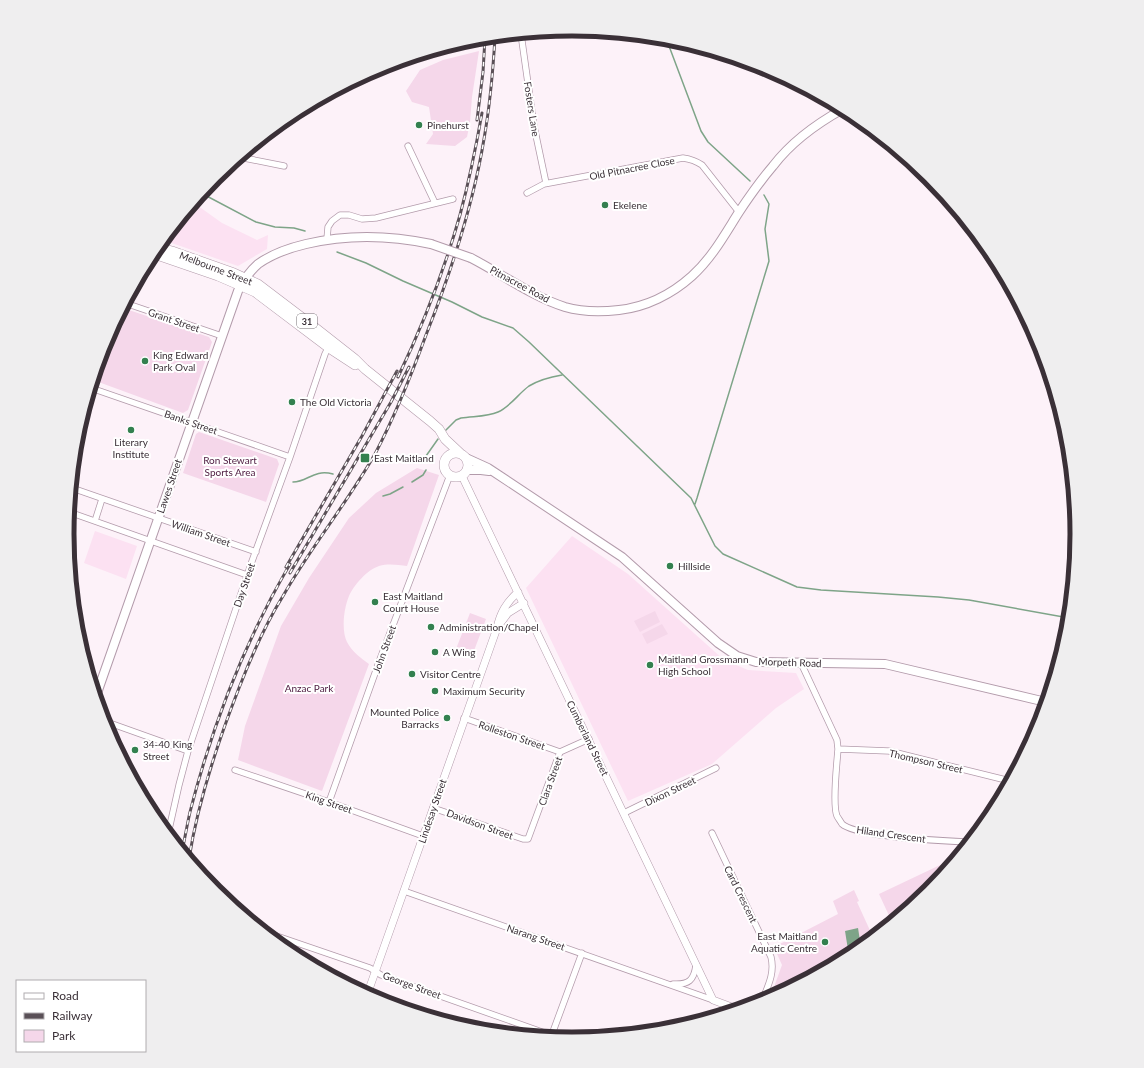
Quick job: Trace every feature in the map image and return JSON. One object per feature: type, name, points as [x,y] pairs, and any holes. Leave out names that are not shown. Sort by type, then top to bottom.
[{"type":"main road","name":"Pitnacree Road","points":[[243,281],[260,263],[279,252],[327,239],[356,236],[390,238],[431,244],[471,258],[543,298],[566,307],[585,311],[606,312],[628,309],[652,302],[674,290],[693,276],[709,257],[773,165],[796,140],[823,120],[837,112]]},
{"type":"main road","name":"Melbourne Street","points":[[164,249],[243,281]]},
{"type":"main road","name":"Melbourne Street","points":[[159,256],[243,281],[258,284],[281,300],[331,344],[355,359],[365,370],[430,421],[439,430],[445,440],[463,456]]},
{"type":"main road","name":"Lawes Street","points":[[99,689],[191,422],[238,291],[243,281]]},
{"type":"main road","points":[[445,440],[445,468],[450,475]]},
{"type":"main road","points":[[445,461],[452,454],[463,456],[468,464],[465,473]]},
{"type":"main road","name":"Morpeth Road","points":[[463,456],[480,464],[622,557],[718,644],[737,656],[756,662],[885,664],[1041,701]]},
{"type":"main road","name":"Morpeth Road","points":[[465,473],[481,470],[495,474]]},
{"type":"main road","name":"31","points":[[450,475],[455,477],[465,473]]},
{"type":"street","name":"Fosters Lane","points":[[522,39],[534,126],[546,183]]},
{"type":"street","points":[[408,146],[435,203]]},
{"type":"street","points":[[246,158],[284,166]]},
{"type":"street","name":"Old Pitnacree Close","points":[[527,193],[546,183],[683,158],[696,161],[702,165],[739,212]]},
{"type":"street","points":[[327,239],[328,227],[332,221],[340,215],[349,215],[362,219],[376,218],[453,199]]},
{"type":"street","name":"Grant Street","points":[[130,305],[222,336]]},
{"type":"street","name":"Day Street","points":[[170,827],[188,751],[247,575],[290,457],[325,354],[331,344]]},
{"type":"street","name":"Banks Street","points":[[95,390],[290,457]]},
{"type":"street","name":"Cumberland Street","points":[[465,473],[518,592],[713,1000]]},
{"type":"street","name":"John Street","points":[[328,802],[450,475]]},
{"type":"street","name":"William Street","points":[[76,489],[256,552]]},
{"type":"street","points":[[95,521],[102,499]]},
{"type":"street","points":[[75,514],[247,575]]},
{"type":"street","name":"Lindesay Street","points":[[370,989],[503,609],[518,592]]},
{"type":"street","name":"Lindesay Street","points":[[497,628],[508,613],[524,604]]},
{"type":"street","points":[[801,663],[838,740],[838,749]]},
{"type":"street","name":"Rolleston Street","points":[[464,718],[560,752]]},
{"type":"street","points":[[111,724],[188,751]]},
{"type":"street","name":"Clara Street","points":[[528,839],[560,752],[589,739]]},
{"type":"street","name":"Thompson Street","points":[[838,749],[889,751],[1005,780]]},
{"type":"street","name":"Hiland Crescent","points":[[838,749],[835,805],[837,816],[842,824],[852,828],[879,834],[963,842]]},
{"type":"street","name":"Dixon Street","points":[[624,813],[716,768]]},
{"type":"street","name":"King Street","points":[[235,770],[423,836]]},
{"type":"street","name":"Davidson Street","points":[[433,808],[523,840],[528,839]]},
{"type":"street","name":"Card Crescent","points":[[712,833],[771,957],[772,975],[765,993]]},
{"type":"street","name":"Narang Street","points":[[404,891],[730,1006]]},
{"type":"street","name":"George Street","points":[[280,937],[370,968],[388,978],[537,1031]]},
{"type":"street","points":[[554,1031],[582,953]]},
{"type":"street","name":"Narang Street","points":[[667,984],[681,984],[688,982],[694,976],[696,965]]},
{"type":"shaded area","points":[[198,206],[222,223],[257,240],[268,235],[267,249],[238,266],[169,242]]},
{"type":"shaded area","points":[[95,531],[137,546],[126,579],[84,563]]},
{"type":"shaded area","name":"Maitland Grossmann High School","points":[[572,536],[628,574],[724,660],[748,670],[796,673],[804,689],[776,708],[712,764],[628,801],[526,588]]},
{"type":"shaded area","points":[[858,928],[860,940],[848,949],[845,931]]},
{"type":"green space","points":[[479,51],[467,137],[455,146],[426,144],[433,134],[429,107],[412,102],[406,91],[420,70],[443,60]]},
{"type":"green space","name":"King Edward Park Oval","points":[[127,310],[209,337],[212,342],[188,410],[183,413],[98,382],[112,343]]},
{"type":"green space","name":"Ron Stewart Sports Area","points":[[199,432],[277,459],[279,464],[266,502],[183,473],[196,434]]},
{"type":"green space","name":"Anzac Park","points":[[417,468],[439,475],[407,566],[393,564],[374,568],[358,583],[351,592],[347,601],[344,619],[345,637],[351,649],[369,664],[322,791],[238,760],[245,726],[281,626],[309,578],[349,518],[376,493]]},
{"type":"green space","points":[[655,611],[660,622],[640,632],[634,621]]},
{"type":"green space","points":[[470,613],[486,619],[472,656],[456,649]]},
{"type":"green space","points":[[662,624],[668,634],[647,644],[642,634]]},
{"type":"green space","points":[[946,862],[924,886],[890,917],[879,894]]},
{"type":"green space","name":"East Maitland Aquatic Centre","points":[[854,890],[859,901],[857,902],[871,932],[849,948],[821,965],[773,989],[782,965],[774,947],[838,914],[833,901]]},
{"type":"waterway","points":[[669,46],[701,131],[708,142],[750,181]]},
{"type":"waterway","points":[[695,504],[769,261],[765,229],[769,204],[764,195]]},
{"type":"waterway","points":[[207,196],[256,222],[275,227],[294,228],[305,231]]},
{"type":"waterway","points":[[337,252],[366,263],[482,317],[513,328],[691,498],[715,546],[723,554],[797,587],[969,600],[1063,617]]},
{"type":"waterway","points":[[446,430],[456,420],[461,418],[494,414],[507,407],[529,386],[545,379],[562,375]]},
{"type":"waterway","points":[[424,463],[426,456],[438,439]]},
{"type":"waterway","points":[[412,482],[423,475],[426,470]]},
{"type":"waterway","points":[[293,482],[303,480],[320,473],[333,474]]},
{"type":"waterway","points":[[383,496],[403,487]]},
{"type":"railway","points":[[190,853],[209,773],[231,709],[253,653],[276,607],[375,454],[415,366],[452,263],[474,189],[490,101],[495,42]]},
{"type":"railway","points":[[477,120],[485,44]]},
{"type":"railway","points":[[398,377],[432,298],[454,236],[475,151],[482,113]]},
{"type":"railway","points":[[290,573],[391,402],[409,367]]},
{"type":"railway","points":[[286,567],[362,436],[397,371]]},
{"type":"railway","points":[[183,845],[190,812],[219,716],[258,623],[290,564]]},
{"type":"place","name":"Pinehurst","points":[[419,125]]},
{"type":"place","name":"Ekelene","points":[[605,205]]},
{"type":"place","name":"King Edward Park Oval","points":[[145,361]]},
{"type":"place","name":"The Old Victoria","points":[[292,402]]},
{"type":"place","name":"Literary Institute","points":[[131,430]]},
{"type":"place","name":"East Maitland","points":[[365,458]]},
{"type":"place","name":"Hillside","points":[[670,566]]},
{"type":"place","name":"East Maitland Court House","points":[[375,602]]},
{"type":"place","name":"Administration/Chapel","points":[[431,627]]},
{"type":"place","name":"A Wing","points":[[435,652]]},
{"type":"place","name":"Maitland Grossmann High School","points":[[650,665]]},
{"type":"place","name":"Visitor Centre","points":[[412,674]]},
{"type":"place","name":"Maximum Security","points":[[435,691]]},
{"type":"place","name":"Mounted Police Barracks","points":[[447,718]]},
{"type":"place","name":"34-40 King Street","points":[[135,750]]},
{"type":"place","name":"East Maitland Aquatic Centre","points":[[825,942]]}]
